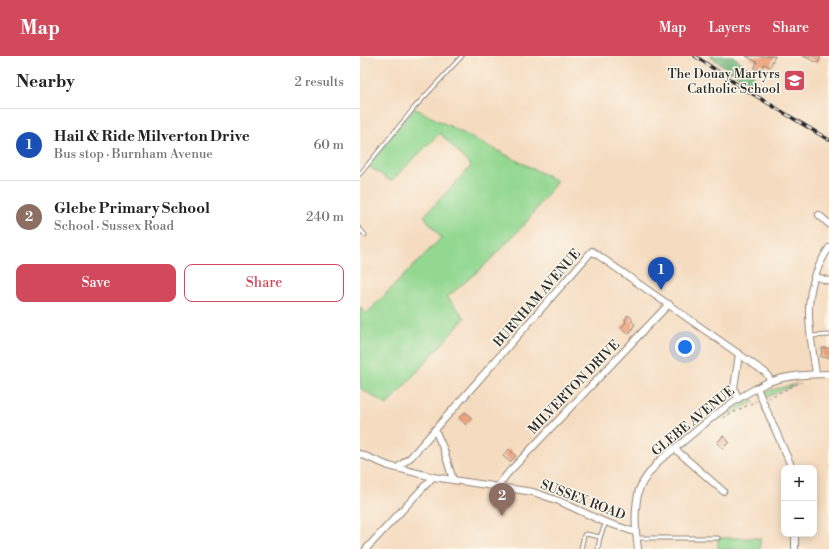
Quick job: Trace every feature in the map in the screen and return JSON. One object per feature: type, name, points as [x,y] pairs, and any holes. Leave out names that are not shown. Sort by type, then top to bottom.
[{"type":"street","points":[[819,215],[829,224]]},
{"type":"street","points":[[816,374],[808,318],[808,304],[814,276],[820,261],[829,248]]},
{"type":"street","name":"BURNHAM AVENUE","points":[[397,468],[411,457],[592,251],[740,354],[766,373],[771,381]]},
{"type":"street","points":[[814,276],[829,281]]},
{"type":"street","name":"MILVERTON DRIVE","points":[[497,487],[508,473],[669,304]]},
{"type":"street","points":[[738,398],[734,388],[740,354]]},
{"type":"street","name":"GLEBE AVENUE","points":[[638,549],[635,517],[639,489],[651,470],[660,460],[738,398],[757,388],[771,381],[793,376],[829,374]]},
{"type":"street","points":[[757,388],[791,465]]},
{"type":"street","points":[[435,430],[449,463],[453,480]]},
{"type":"street","points":[[675,449],[723,490]]},
{"type":"street","name":"SUSSEX ROAD","points":[[360,454],[389,466],[433,477],[533,492],[560,501],[636,535]]},
{"type":"street","name":"BURNHAM AVENUE","points":[[408,471],[411,457]]},
{"type":"street","points":[[366,549],[433,477]]},
{"type":"street","points":[[795,537],[795,549]]},
{"type":"lane","points":[[360,174],[414,108],[462,56]]},
{"type":"lane","points":[[360,229],[365,234]]},
{"type":"lane","points":[[811,336],[829,335]]},
{"type":"lane","points":[[598,549],[600,537],[606,522]]},
{"type":"lane","points":[[581,549],[584,535],[586,534],[600,537]]},
{"type":"lane","points":[[636,535],[718,538]]},
{"type":"path","points":[[766,399],[802,382]]},
{"type":"path","points":[[721,419],[756,402],[756,399]]},
{"type":"green space","points":[[709,56],[733,56],[754,73],[751,85]]},
{"type":"green space","points":[[414,108],[557,181],[524,225],[484,266],[447,297],[465,318],[387,405],[360,388],[360,307],[366,314],[441,238],[424,216],[471,166],[440,133],[391,181],[367,165]]},
{"type":"green space","points":[[797,384],[767,397],[765,393],[771,390]]},
{"type":"green space","points":[[751,400],[755,400],[754,402],[720,419],[740,405]]},
{"type":"green space","points":[[718,538],[760,538],[760,549],[718,549]]},
{"type":"building","points":[[746,56],[775,56],[770,67],[764,64],[760,71],[754,69],[757,62]]},
{"type":"building","points":[[803,56],[821,56],[818,63]]},
{"type":"building","points":[[628,315],[633,319],[631,321],[635,324],[629,334],[621,328],[626,322],[625,320]]},
{"type":"building","points":[[822,348],[829,348],[829,358],[821,357]]},
{"type":"building","points":[[465,412],[472,418],[466,425],[459,418]]},
{"type":"building","points":[[723,436],[729,442],[723,448],[717,443]]},
{"type":"building","points":[[509,449],[516,456],[510,462],[503,456]]},
{"type":"railway","points":[[695,56],[738,85],[829,140]]},
{"type":"place","name":"The Douay Martyrs Catholic School","points":[[795,81]]},
{"type":"place","name":"Hail & Ride Milverton Drive","points":[[661,290]]},
{"type":"place","name":"Glebe Primary School","points":[[502,516]]}]
